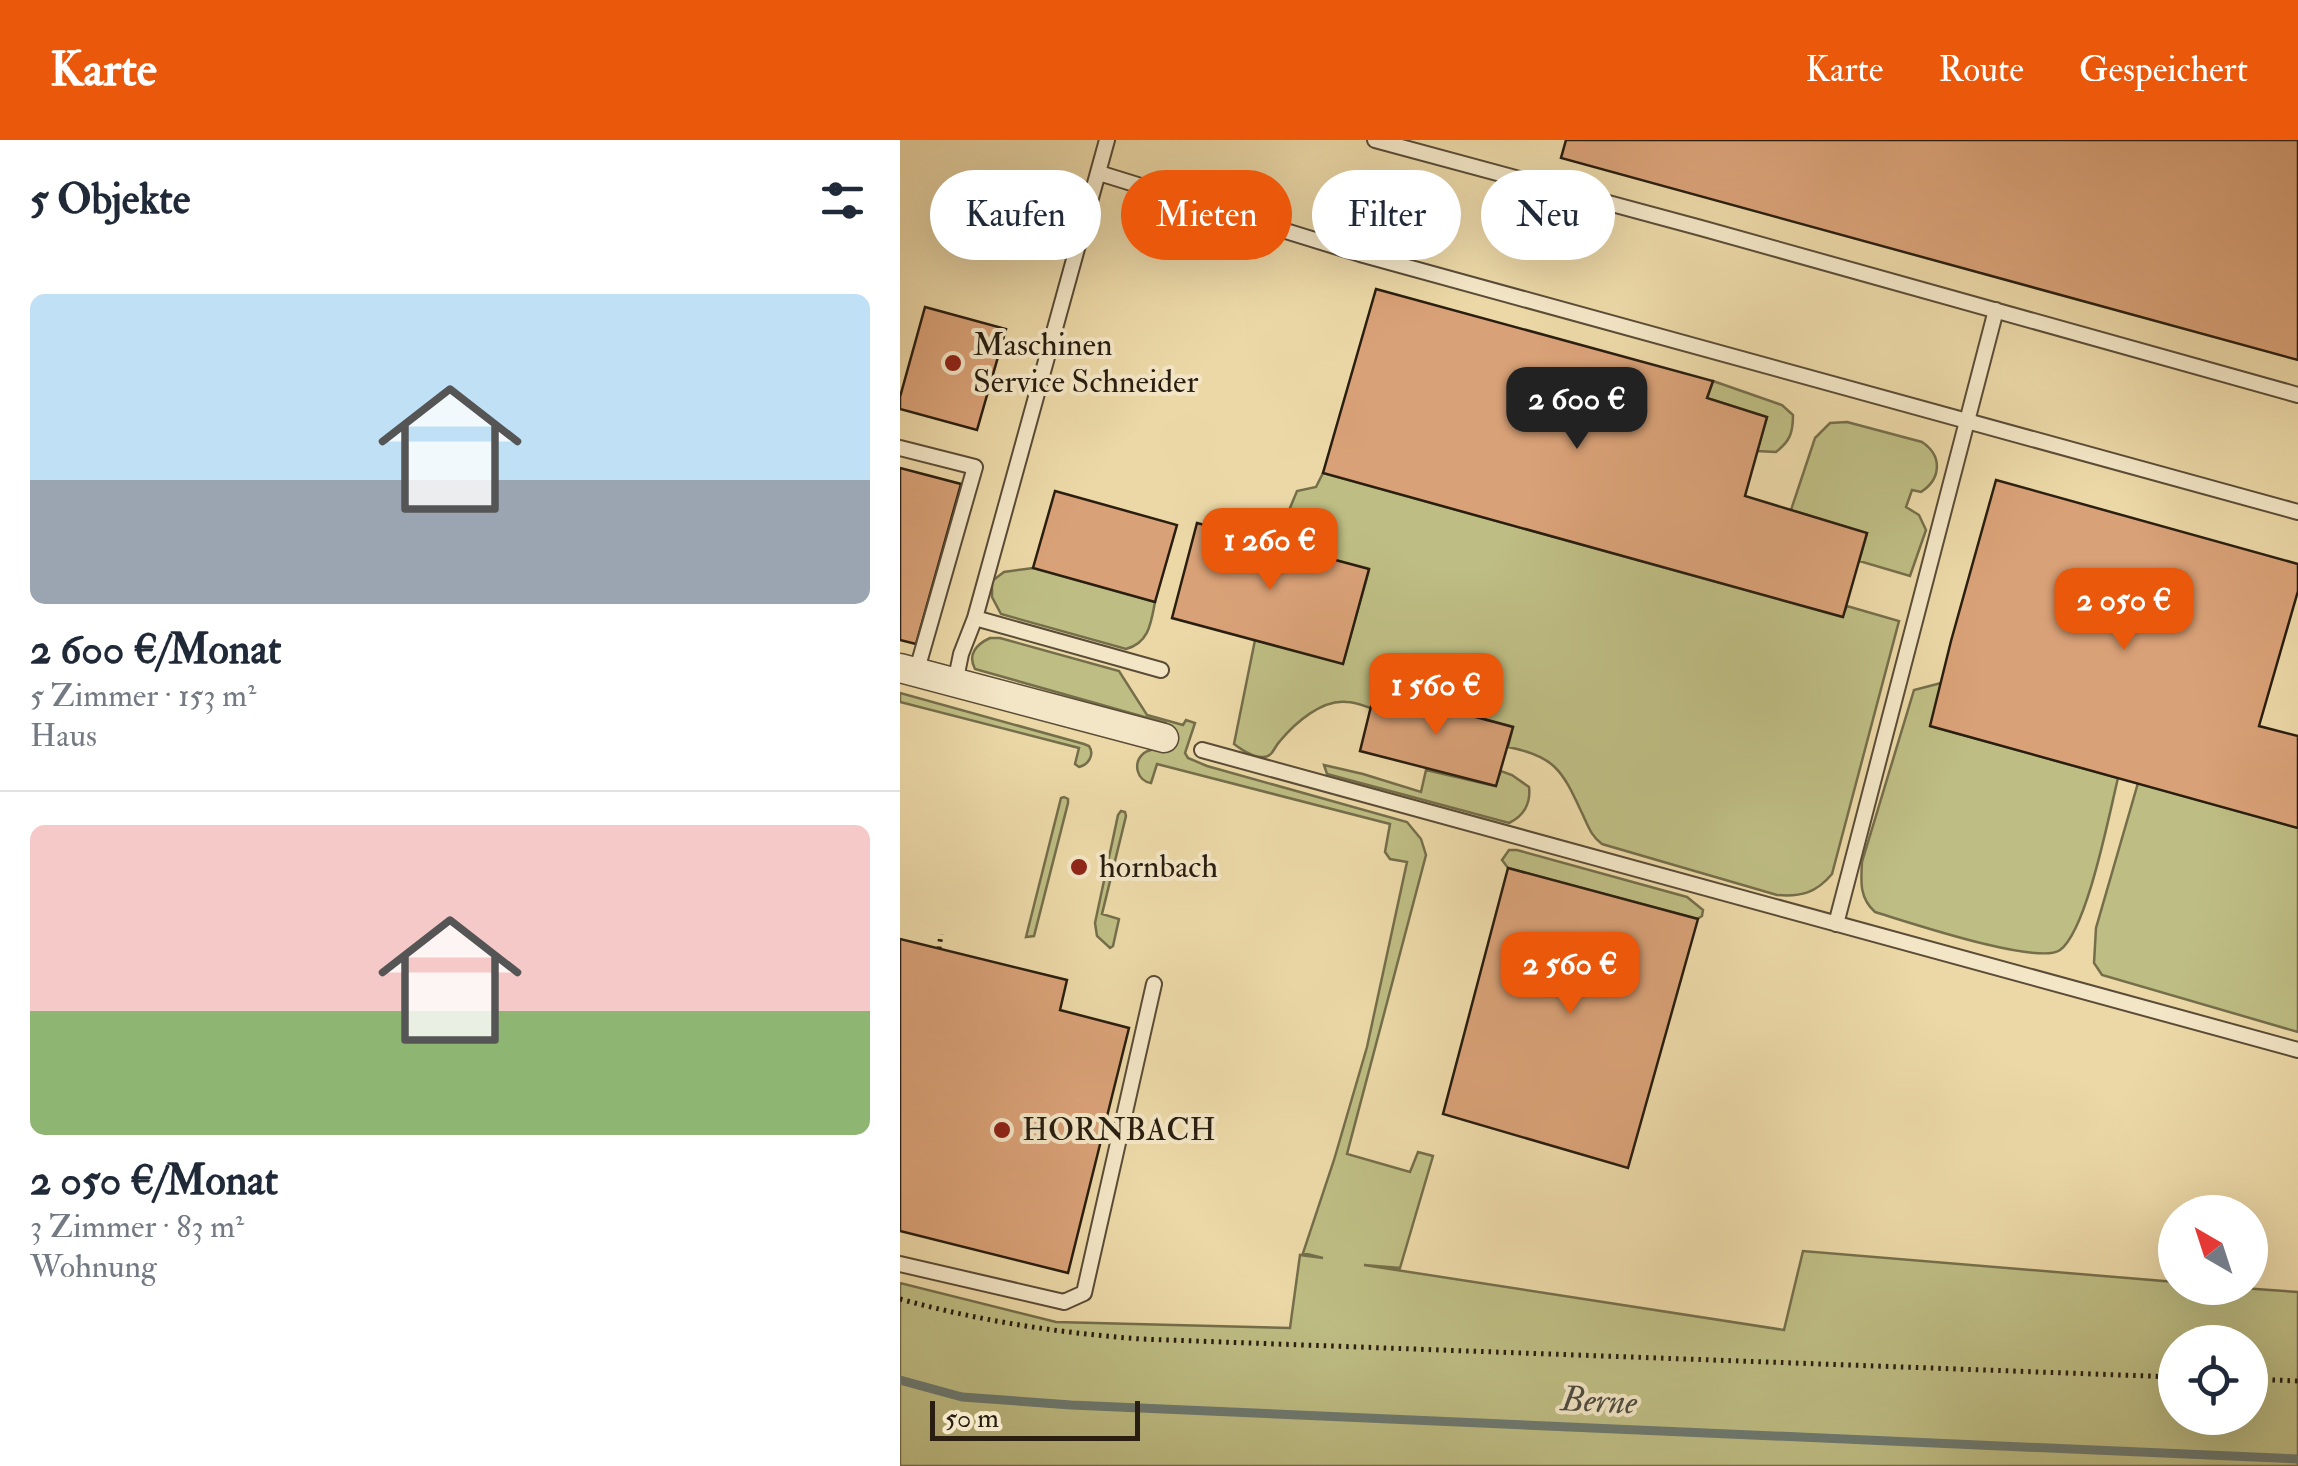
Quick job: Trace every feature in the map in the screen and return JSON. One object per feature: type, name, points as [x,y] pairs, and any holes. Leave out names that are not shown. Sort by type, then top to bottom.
[{"type":"street","points":[[908,670],[1164,738]]},
{"type":"lane","points":[[1099,170],[1107,140]]},
{"type":"lane","points":[[1374,140],[2298,395]]},
{"type":"lane","points":[[1101,174],[1360,254],[2298,512]]},
{"type":"lane","points":[[955,683],[960,654],[975,618],[1074,260]]},
{"type":"lane","points":[[1836,924],[1996,310]]},
{"type":"lane","points":[[900,448],[975,467],[908,670]]},
{"type":"lane","points":[[975,618],[1161,670]]},
{"type":"lane","points":[[1202,750],[2298,1050]]},
{"type":"lane","points":[[900,1264],[1064,1302],[1084,1293],[1154,984]]},
{"type":"path","points":[[938,949],[941,934]]},
{"type":"path","points":[[900,1300],[1037,1329],[1142,1338],[2158,1375]]},
{"type":"path","points":[[2268,1380],[2298,1381]]},
{"type":"shaded area","points":[[1713,381],[1782,405],[1793,415],[1785,444],[1776,452],[1757,451],[1767,417],[1707,398]]},
{"type":"shaded area","points":[[1847,422],[1922,442],[1934,454],[1937,467],[1933,481],[1921,492],[1912,490],[1906,507],[1919,515],[1926,530],[1910,576],[1859,561],[1867,533],[1791,510],[1815,438],[1830,423]]},
{"type":"shaded area","points":[[1323,473],[1842,617],[1847,606],[1899,621],[1832,874],[1808,892],[1777,895],[1602,844],[1555,767],[1536,755],[1508,747],[1513,727],[1376,690],[1371,708],[1338,702],[1310,714],[1266,757],[1252,755],[1234,744],[1255,640],[1343,663],[1369,570],[1289,548],[1292,525],[1285,520],[1297,491],[1316,487]]},
{"type":"shaded area","points":[[1033,568],[1155,602],[1144,637],[1126,649],[1001,614],[992,597],[992,581],[1004,572]]},
{"type":"shaded area","points":[[990,638],[1000,638],[1119,671],[1147,715],[1183,725],[1186,720],[1195,723],[1185,753],[1188,758],[1407,822],[1421,839],[1426,855],[1347,1154],[1410,1172],[1418,1152],[1433,1156],[1400,1268],[1364,1265],[1784,1330],[1803,1251],[2158,1281],[2158,1305],[2268,1305],[2268,1290],[2298,1292],[2298,1466],[900,1466],[900,1283],[1056,1322],[1290,1328],[1300,1255],[1323,1258],[1303,1253],[1367,1047],[1407,862],[1390,859],[1385,852],[1390,824],[1157,764],[1151,783],[1146,782],[1139,775],[1138,762],[1144,753],[1159,747],[1166,723],[975,669],[973,654],[977,646]]},
{"type":"shaded area","points":[[1941,683],[1931,726],[2118,778],[2088,897],[2070,938],[2060,950],[2026,952],[1970,940],[1875,912],[1866,901],[1861,882],[1862,862],[1914,690]]},
{"type":"shaded area","points":[[900,693],[1084,744],[1091,749],[1091,756],[1079,767],[1075,764],[1079,748],[900,702]]},
{"type":"shaded area","points":[[1324,765],[1421,792],[1426,770],[1495,786],[1501,771],[1529,787],[1529,798],[1522,813],[1509,823],[1327,774]]},
{"type":"shaded area","points":[[2138,783],[2298,828],[2298,1032],[2102,975],[2094,963],[2096,928]]},
{"type":"shaded area","points":[[1061,798],[1068,803],[1034,936],[1026,937]]},
{"type":"shaded area","points":[[1121,811],[1126,816],[1102,914],[1119,919],[1110,948],[1097,936],[1095,923]]},
{"type":"shaded area","points":[[1509,850],[1687,897],[1703,910],[1702,916],[1697,919],[1508,868],[1502,860]]},
{"type":"building","points":[[1566,140],[2298,140],[2298,360],[1615,170],[1561,158]]},
{"type":"building","points":[[1376,289],[1713,381],[1707,398],[1767,417],[1745,496],[1867,533],[1843,617],[1323,473]]},
{"type":"building","name":"Maschinen Service Schneider","points":[[925,307],[1006,329],[977,430],[900,409]]},
{"type":"building","points":[[900,468],[961,484],[916,644],[900,640]]},
{"type":"building","points":[[1996,480],[2298,564],[2298,591],[2259,726],[2298,736],[2298,828],[1930,726]]},
{"type":"building","points":[[1055,491],[1177,525],[1155,602],[1033,568]]},
{"type":"building","points":[[1197,523],[1369,569],[1343,664],[1172,618]]},
{"type":"building","points":[[1375,690],[1513,727],[1496,786],[1360,751]]},
{"type":"building","points":[[1508,868],[1698,919],[1628,1168],[1443,1114]]},
{"type":"building","name":"HORNBACH","points":[[900,939],[1067,980],[1060,1010],[1129,1028],[1068,1273],[900,1231]]},
{"type":"waterway","name":"Berne","points":[[900,1380],[962,1397],[1071,1405],[2298,1459]]},
{"type":"place","name":"Maschinen Service Schneider","points":[[953,363]]},
{"type":"place","name":"hornbach","points":[[1079,867]]},
{"type":"place","name":"HORNBACH","points":[[1002,1130]]}]
